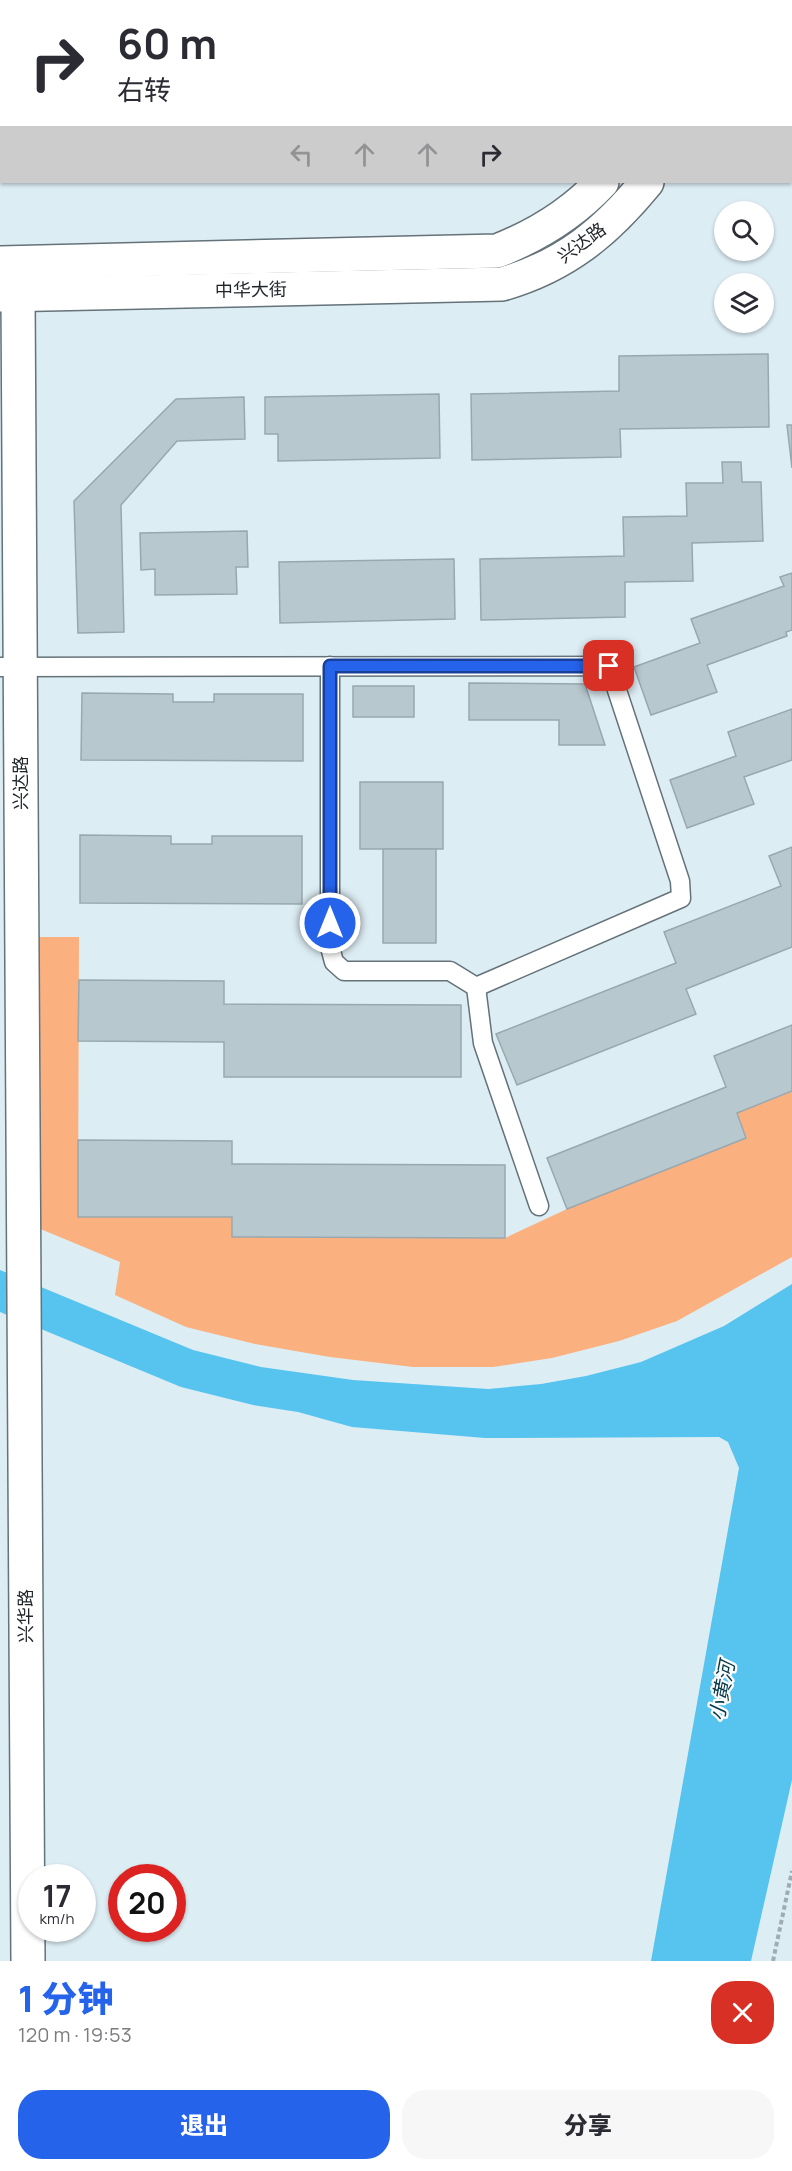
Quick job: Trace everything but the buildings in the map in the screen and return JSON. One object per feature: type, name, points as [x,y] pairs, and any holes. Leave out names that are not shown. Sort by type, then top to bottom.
[{"type":"street","name":"兴达路","points":[[497,251],[561,219],[601,183]]},
{"type":"street","name":"兴达路","points":[[502,284],[530,276],[581,247],[604,230],[646,183]]},
{"type":"street","name":"中华大街","points":[[0,263],[497,251]]},
{"type":"street","name":"中华大街","points":[[9,295],[502,284]]},
{"type":"street","name":"兴达路","points":[[9,295],[10,667],[24,1271]]},
{"type":"street","name":"兴华路","points":[[24,1271],[28,1961]]},
{"type":"lane","points":[[330,666],[330,947],[334,962],[344,971],[450,971],[476,987]]},
{"type":"lane","points":[[10,667],[609,666],[680,881],[681,898],[476,987]]},
{"type":"lane","points":[[476,987],[483,1042],[539,1206]]},
{"type":"path","points":[[773,1961],[792,1870]]},
{"type":"shaded area","points":[[38,937],[79,937],[78,1217],[232,1217],[232,1237],[505,1238],[567,1209],[746,1138],[737,1113],[792,1091],[792,1257],[677,1321],[619,1341],[552,1358],[493,1367],[413,1367],[330,1357],[255,1344],[186,1327],[115,1295],[120,1262],[38,1228]]},
{"type":"water","name":"小黄河","points":[[0,1270],[193,1350],[261,1367],[353,1380],[488,1389],[541,1384],[586,1376],[641,1362],[724,1326],[792,1284],[792,1780],[751,1961],[651,1961],[739,1468],[728,1442],[719,1437],[485,1438],[352,1427],[298,1412],[253,1405],[181,1387],[0,1312]]},
{"type":"route","points":[[330,923],[330,666],[609,666]]}]
